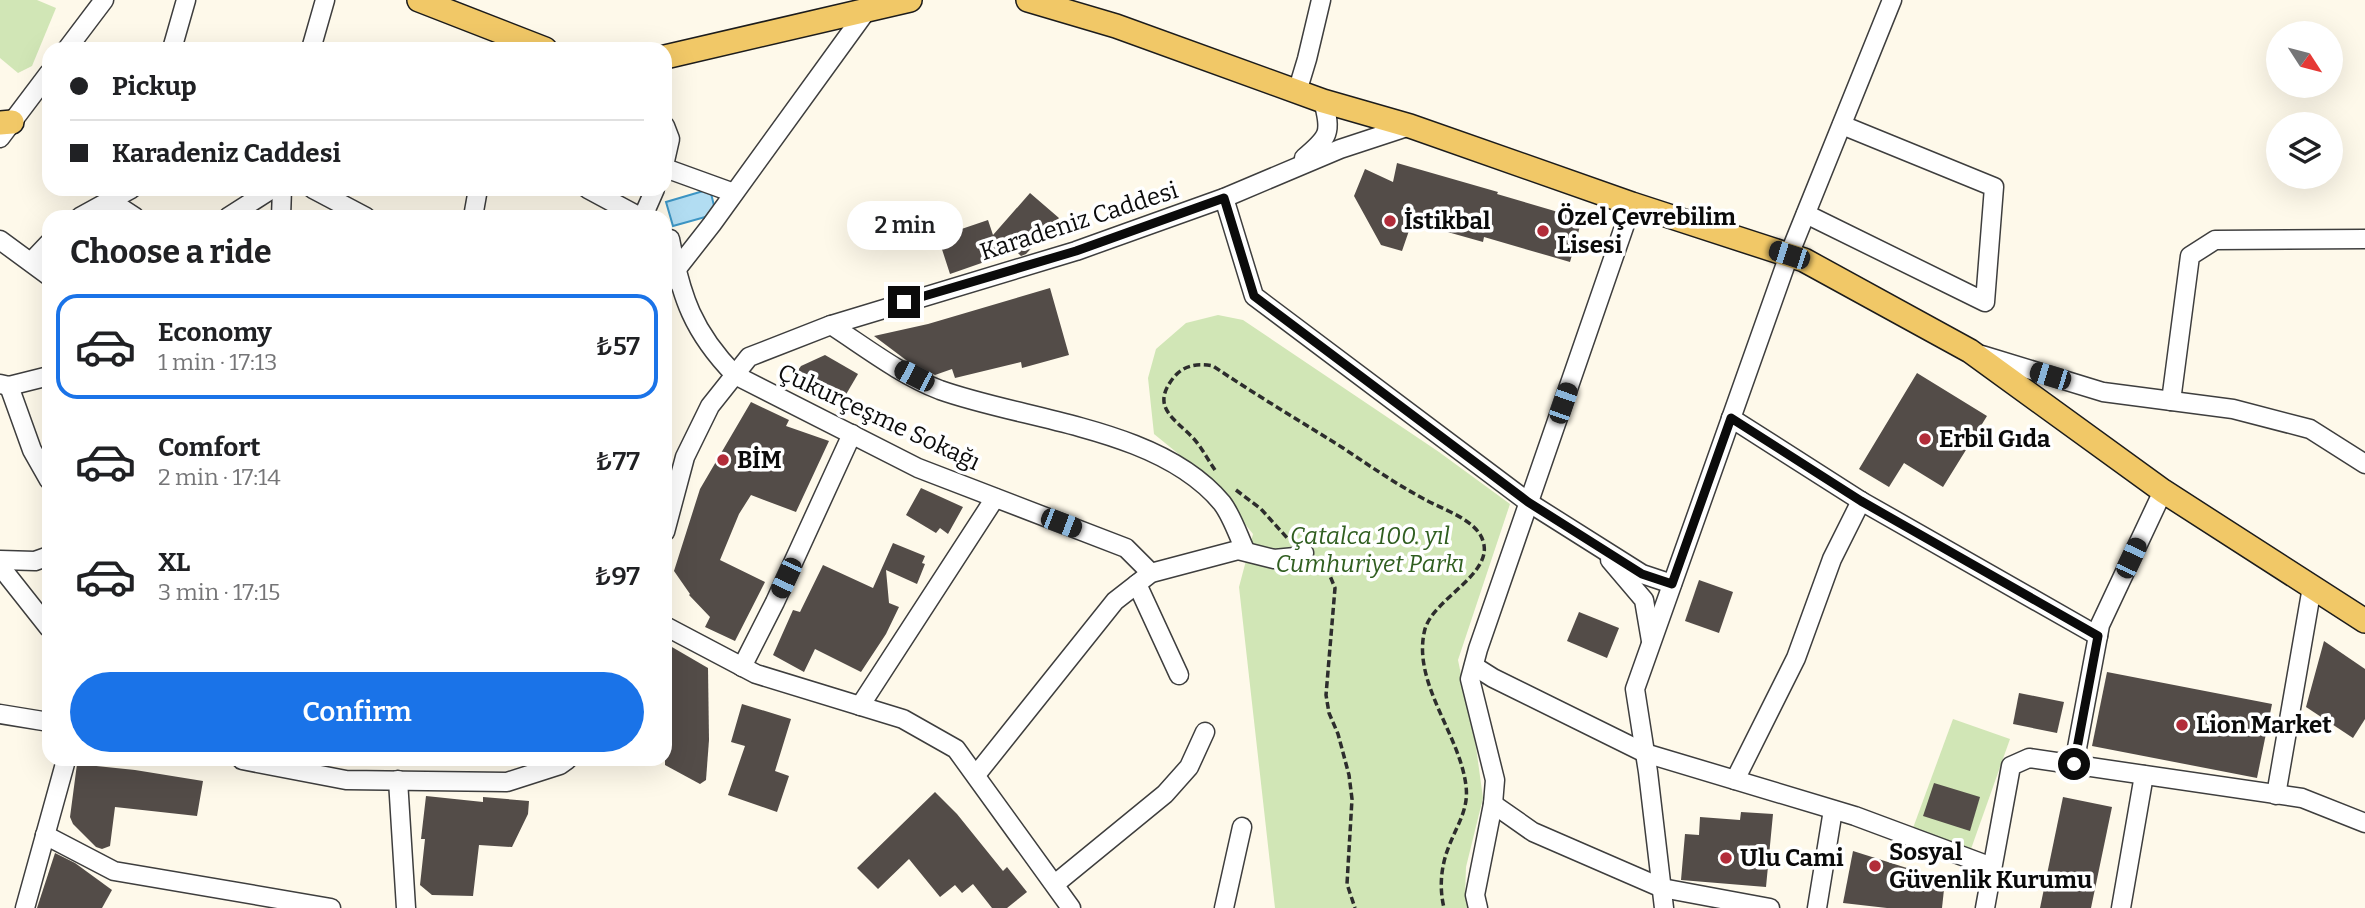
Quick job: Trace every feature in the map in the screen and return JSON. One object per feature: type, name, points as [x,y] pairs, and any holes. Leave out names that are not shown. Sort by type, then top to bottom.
[{"type":"main road","points":[[419,0],[522,42]]},
{"type":"main road","points":[[672,55],[850,8],[910,0]]},
{"type":"main road","points":[[1028,0],[1116,26],[1323,101],[1410,126],[1632,204],[1804,260],[1970,351],[2163,491],[2365,621]]},
{"type":"street","points":[[72,42],[104,0]]},
{"type":"street","points":[[313,42],[325,0]]},
{"type":"street","points":[[1297,92],[1321,0]]},
{"type":"street","points":[[1664,908],[1635,689],[1789,255],[1892,0]]},
{"type":"street","points":[[174,42],[184,1]]},
{"type":"street","points":[[672,275],[734,193],[850,8]]},
{"type":"street","points":[[4,128],[42,82]]},
{"type":"street","name":"Karadeniz Caddesi","points":[[1291,169],[1324,142],[1329,123],[1323,101]]},
{"type":"street","points":[[1806,214],[1985,302],[1994,187],[1842,125]]},
{"type":"street","name":"Karadeniz Caddesi","points":[[672,506],[685,457],[710,407],[749,358],[831,325],[1076,251],[1224,198],[1340,149],[1410,126]]},
{"type":"street","points":[[672,171],[734,193]]},
{"type":"street","points":[[92,210],[116,196]]},
{"type":"street","points":[[239,210],[261,196]]},
{"type":"street","points":[[326,196],[353,210]]},
{"type":"street","points":[[601,196],[626,210]]},
{"type":"street","points":[[1224,198],[1254,296],[1528,502],[1642,574],[1672,584]]},
{"type":"street","points":[[108,200],[124,210]]},
{"type":"street","points":[[1478,908],[1475,895],[1493,804],[1495,780],[1470,679],[1528,502],[1632,204]]},
{"type":"street","points":[[2171,401],[2190,256],[2215,240],[2365,239]]},
{"type":"street","points":[[0,240],[42,271]]},
{"type":"street","points":[[672,240],[690,253]]},
{"type":"street","points":[[31,262],[42,250]]},
{"type":"street","points":[[672,281],[716,355],[735,375]]},
{"type":"street","points":[[831,325],[890,364],[939,389],[1140,446],[1196,478],[1223,505],[1245,550]]},
{"type":"street","points":[[1970,351],[2103,392],[2233,409],[2310,429],[2365,464]]},
{"type":"street","name":"Çukurçeşme Sokağı","points":[[735,375],[918,468],[1126,548],[1144,578]]},
{"type":"street","points":[[42,377],[4,385],[42,468]]},
{"type":"street","points":[[1731,418],[1861,501],[2098,636]]},
{"type":"street","points":[[742,667],[852,434]]},
{"type":"street","points":[[2074,764],[2100,625],[2163,491]]},
{"type":"street","points":[[860,706],[995,498]]},
{"type":"street","points":[[1735,780],[1796,658],[1832,559],[1861,501]]},
{"type":"street","points":[[1599,546],[1644,600],[1651,643]]},
{"type":"street","points":[[976,775],[1115,601],[1144,578],[1228,551],[1245,550],[1274,559],[1295,557],[1304,553]]},
{"type":"street","points":[[0,560],[35,561],[42,558]]},
{"type":"street","points":[[0,566],[42,619]]},
{"type":"street","points":[[1144,578],[1179,675]]},
{"type":"street","points":[[2276,794],[2312,587]]},
{"type":"street","points":[[672,630],[756,674],[903,719],[956,750],[1071,908]]},
{"type":"street","points":[[1474,666],[1645,753],[1833,810],[1992,867]]},
{"type":"street","points":[[0,715],[42,721]]},
{"type":"street","points":[[1055,884],[1165,794],[1189,767],[1205,732]]},
{"type":"street","points":[[1985,908],[2011,766],[2029,758],[2302,798],[2365,822]]},
{"type":"street","points":[[25,908],[64,766]]},
{"type":"street","points":[[283,766],[346,780],[507,782],[557,766]]},
{"type":"street","points":[[2121,908],[2144,775]]},
{"type":"street","points":[[398,780],[406,908]]},
{"type":"street","points":[[1493,804],[1533,832],[1662,888],[1770,908]]},
{"type":"street","points":[[1817,908],[1833,810]]},
{"type":"street","points":[[1224,908],[1242,827]]},
{"type":"street","points":[[45,835],[114,871],[331,908]]},
{"type":"path","points":[[1444,908],[1441,894],[1443,866],[1463,816],[1467,801],[1466,787],[1462,761],[1427,676],[1423,660],[1423,641],[1432,613],[1472,576]]},
{"type":"green space","points":[[0,0],[37,0],[56,8],[32,66],[18,73],[0,58]]},
{"type":"green space","name":"Çatalca 100. yıl Cumhuriyet Parkı","points":[[1218,315],[1243,320],[1439,452],[1510,504],[1458,660],[1476,747],[1483,798],[1466,867],[1465,895],[1469,908],[1275,908],[1239,587],[1253,534],[1208,478],[1154,434],[1148,378],[1156,349],[1186,323]]},
{"type":"green space","points":[[1953,719],[2010,739],[1971,849],[1913,828]]},
{"type":"water","points":[[710,189],[716,214],[673,226],[672,210],[668,210],[666,202]]},
{"type":"building","points":[[1397,163],[1582,219],[1570,262],[1484,237],[1483,242],[1412,222],[1402,251],[1381,245],[1354,196],[1365,169],[1393,182]]},
{"type":"building","points":[[1030,193],[1059,218],[1026,254],[1021,256],[1016,251],[950,274],[938,237],[988,220],[993,235]]},
{"type":"building","points":[[1050,288],[1069,355],[1022,368],[1021,362],[955,378],[952,369],[935,375],[910,363],[874,336],[928,324]]},
{"type":"building","points":[[825,355],[858,374],[841,403],[791,380],[801,366]]},
{"type":"building","name":"Erbil Gıda","points":[[1917,373],[1987,416],[1943,487],[1904,463],[1889,487],[1859,469]]},
{"type":"building","points":[[751,402],[789,420],[786,426],[829,441],[796,512],[751,495],[739,514],[720,560],[765,582],[735,641],[705,627],[710,617],[689,595],[674,571],[700,489]]},
{"type":"building","points":[[921,488],[963,507],[948,534],[940,528],[936,533],[906,515]]},
{"type":"building","points":[[893,543],[925,556],[922,563],[925,564],[917,584],[886,570],[889,603],[899,607],[886,634],[861,672],[815,649],[804,672],[773,655],[793,610],[800,612],[823,565],[873,588]]},
{"type":"building","points":[[1699,580],[1733,592],[1719,633],[1685,621]]},
{"type":"building","points":[[1579,612],[1619,628],[1607,658],[1567,641]]},
{"type":"building","points":[[2324,641],[2365,669],[2365,719],[2353,738],[2306,707]]},
{"type":"building","points":[[672,647],[708,668],[709,740],[706,780],[700,784],[667,766],[672,766]]},
{"type":"building","name":"Lion Market","points":[[2107,672],[2272,704],[2257,778],[2092,746]]},
{"type":"building","points":[[2019,693],[2064,702],[2057,733],[2013,724]]},
{"type":"building","points":[[742,704],[791,719],[775,771],[789,776],[777,812],[728,795],[745,746],[731,742]]},
{"type":"building","points":[[77,766],[135,770],[203,781],[197,816],[115,807],[110,846],[102,849],[96,847],[73,824],[70,817]]},
{"type":"building","points":[[1934,783],[1980,797],[1970,831],[1923,816]]},
{"type":"building","points":[[935,792],[957,814],[1003,871],[1007,867],[1027,892],[1007,908],[992,908],[973,884],[962,893],[955,885],[940,897],[909,859],[878,889],[857,868]]},
{"type":"building","points":[[426,796],[483,802],[483,797],[529,801],[528,814],[512,847],[479,845],[473,896],[432,895],[420,885]]},
{"type":"building","points":[[2063,797],[2112,807],[2091,908],[2040,908]]},
{"type":"building","name":"Ulu Cami","points":[[1741,812],[1773,814],[1766,887],[1681,880],[1685,834],[1699,835],[1700,817],[1740,820]]},
{"type":"building","name":"Sosyal Güvenlik Kurumu","points":[[1853,851],[1945,880],[1942,908],[1887,908],[1843,903]]},
{"type":"building","points":[[55,853],[75,863],[112,890],[102,908],[37,908]]},
{"type":"place","name":"İstikbal","points":[[1390,221]]},
{"type":"place","name":"Özel Çevrebilim Lisesi","points":[[1543,231]]},
{"type":"place","name":"Erbil Gıda","points":[[1925,439]]},
{"type":"place","name":"BİM","points":[[723,460]]},
{"type":"place","name":"Lion Market","points":[[2182,725]]},
{"type":"place","name":"Ulu Cami","points":[[1726,858]]},
{"type":"place","name":"Sosyal Güvenlik Kurumu","points":[[1875,866]]},
{"type":"route","points":[[904,302],[1076,251],[1224,198],[1254,296],[1528,502],[1642,574],[1672,584],[1731,418],[1861,501],[2098,636],[2074,764]]}]
